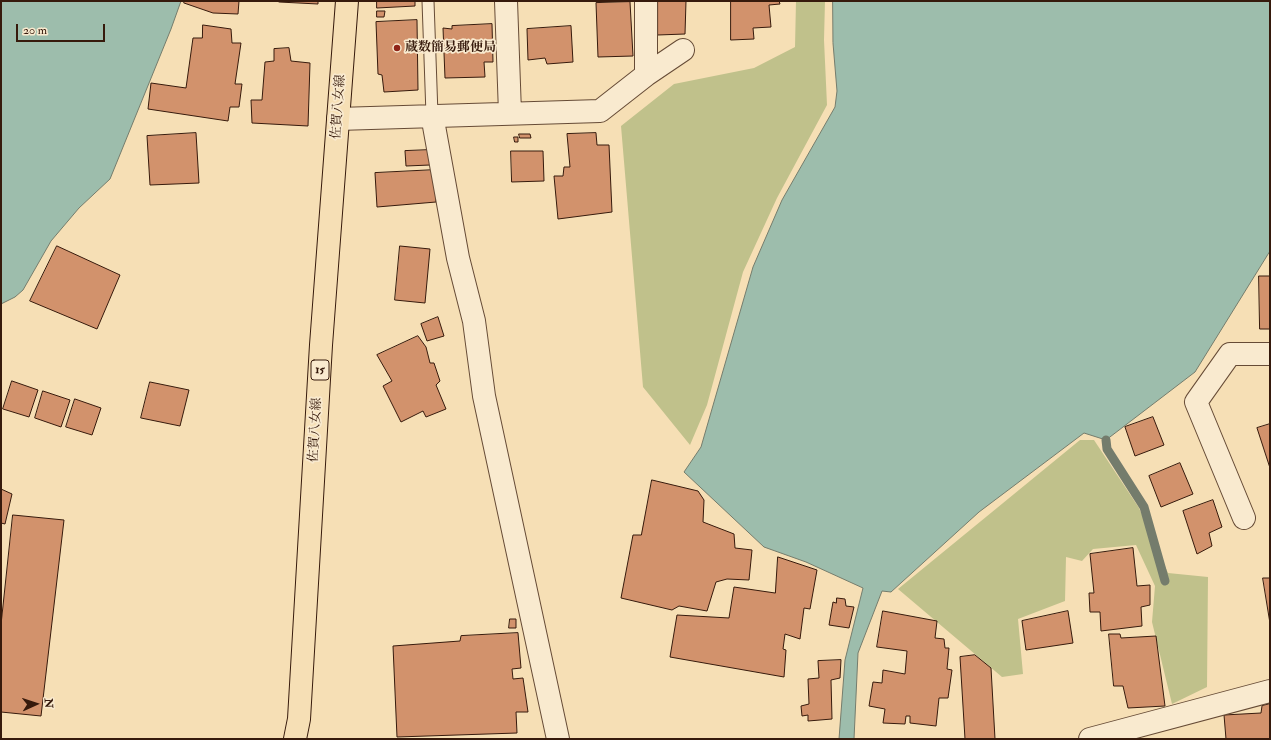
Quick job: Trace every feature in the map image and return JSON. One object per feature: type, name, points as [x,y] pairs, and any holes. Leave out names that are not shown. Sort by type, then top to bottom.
[{"type":"main road","name":"佐賀八女線","points":[[295,739],[299,719],[321,344],[347,1]]},
{"type":"street","points":[[506,1],[510,113]]},
{"type":"street","points":[[646,1],[646,75]]},
{"type":"street","points":[[338,119],[600,111],[646,75],[683,50]]},
{"type":"street","points":[[432,115],[458,258],[474,321],[484,396],[558,739]]},
{"type":"street","points":[[1244,518],[1196,402],[1230,354],[1270,354]]},
{"type":"street","points":[[1090,739],[1270,691]]},
{"type":"lane","points":[[428,1],[432,115]]},
{"type":"green space","points":[[796,1],[825,1],[824,40],[827,105],[777,198],[743,272],[707,405],[690,445],[643,387],[621,126],[674,84],[754,68],[795,47]]},
{"type":"green space","points":[[1080,440],[1094,440],[1139,508],[1168,573],[1208,577],[1207,687],[1172,704],[1152,622],[1155,586],[1136,545],[1093,549],[1082,561],[1066,557],[1065,601],[1018,619],[1023,674],[1002,677],[898,589]]},
{"type":"shaded area","points":[[1,1],[181,1],[110,179],[79,208],[51,241],[23,290],[15,297],[1,304]]},
{"type":"shaded area","points":[[833,1],[1270,1],[1270,251],[1195,372],[1106,440],[1084,433],[979,512],[891,592],[882,591],[858,653],[854,739],[839,739],[845,660],[863,588],[806,562],[764,547],[684,472],[701,447],[753,267],[782,200],[835,107],[837,91],[833,43]]},
{"type":"building","points":[[185,1],[239,1],[238,14],[213,13],[184,3]]},
{"type":"building","points":[[318,1],[318,4],[279,2]]},
{"type":"building","points":[[377,1],[415,1],[415,6],[377,8]]},
{"type":"building","points":[[658,1],[686,1],[685,34],[658,35]]},
{"type":"building","points":[[731,1],[779,1],[780,4],[769,5],[771,27],[753,28],[754,39],[731,40]]},
{"type":"building","points":[[630,2],[633,56],[598,57],[596,3]]},
{"type":"building","points":[[377,11],[385,11],[384,17],[377,17]]},
{"type":"building","name":"蔵数簡易郵便局","points":[[417,20],[418,90],[384,92],[382,75],[378,74],[376,22]]},
{"type":"building","points":[[492,24],[493,62],[484,62],[485,77],[445,78],[443,28],[452,29],[452,26]]},
{"type":"building","points":[[203,25],[231,29],[232,43],[241,43],[235,84],[242,84],[239,107],[230,107],[228,121],[148,109],[151,83],[186,88],[193,38],[202,38]]},
{"type":"building","points":[[571,26],[573,62],[547,64],[545,58],[528,60],[527,29]]},
{"type":"building","points":[[289,48],[291,61],[310,63],[308,126],[252,123],[251,100],[262,100],[265,62],[274,61],[274,49]]},
{"type":"building","points":[[196,133],[199,183],[150,185],[147,136]]},
{"type":"building","points":[[596,133],[597,145],[609,145],[612,212],[558,219],[554,176],[563,176],[564,167],[570,167],[567,134]]},
{"type":"building","points":[[519,134],[530,134],[531,138],[520,138]]},
{"type":"building","points":[[514,137],[518,137],[518,142],[515,142]]},
{"type":"building","points":[[430,150],[430,165],[406,166],[405,151]]},
{"type":"building","points":[[511,151],[543,151],[544,181],[512,182]]},
{"type":"building","points":[[435,170],[436,202],[377,207],[375,173]]},
{"type":"building","points":[[57,246],[120,275],[97,329],[30,301]]},
{"type":"building","points":[[400,246],[430,249],[425,303],[395,300]]},
{"type":"building","points":[[1259,276],[1270,276],[1270,329],[1260,329]]},
{"type":"building","points":[[438,317],[444,336],[427,341],[421,324]]},
{"type":"building","points":[[418,336],[426,347],[430,363],[434,363],[440,381],[436,385],[446,409],[426,417],[423,411],[401,422],[383,386],[392,381],[377,355]]},
{"type":"building","points":[[12,381],[38,390],[29,417],[3,409]]},
{"type":"building","points":[[150,382],[189,390],[180,426],[141,418]]},
{"type":"building","points":[[43,391],[70,400],[61,427],[35,418]]},
{"type":"building","points":[[75,399],[101,408],[92,435],[66,427]]},
{"type":"building","points":[[1153,417],[1164,445],[1135,456],[1125,427]]},
{"type":"building","points":[[1270,424],[1270,468],[1257,428]]},
{"type":"building","points":[[1180,463],[1193,494],[1161,507],[1149,476]]},
{"type":"building","points":[[652,480],[698,491],[704,500],[703,522],[734,534],[735,548],[752,550],[749,580],[727,579],[716,582],[707,611],[679,606],[672,610],[621,598],[633,535],[641,535]]},
{"type":"building","points":[[1,489],[12,494],[5,524],[1,523]]},
{"type":"building","points":[[1213,500],[1222,527],[1209,533],[1212,546],[1197,554],[1183,511]]},
{"type":"building","points":[[13,515],[64,520],[41,716],[1,712],[1,625]]},
{"type":"building","points":[[1133,548],[1137,586],[1150,585],[1150,605],[1141,607],[1142,626],[1101,631],[1100,612],[1090,612],[1089,593],[1094,593],[1090,554]]},
{"type":"building","points":[[778,557],[817,570],[810,609],[804,608],[800,639],[785,634],[783,649],[786,650],[784,677],[670,657],[677,615],[729,618],[734,587],[775,593]]},
{"type":"building","points":[[1263,578],[1270,578],[1270,623]]},
{"type":"building","points":[[837,598],[845,599],[846,606],[854,607],[849,628],[829,625],[833,602],[836,603]]},
{"type":"building","points":[[883,611],[937,621],[935,638],[944,639],[945,648],[949,648],[947,669],[952,670],[948,698],[939,698],[936,726],[910,723],[910,716],[906,716],[905,724],[883,723],[885,709],[869,706],[873,682],[882,683],[883,670],[905,674],[907,651],[877,647]]},
{"type":"building","points":[[1068,611],[1073,643],[1026,650],[1022,621]]},
{"type":"building","points":[[510,619],[516,619],[516,628],[509,628]]},
{"type":"building","points":[[518,633],[521,668],[512,669],[513,679],[523,678],[528,712],[516,712],[517,733],[397,737],[393,646],[460,641],[461,636]]},
{"type":"building","points":[[1109,634],[1120,634],[1121,638],[1156,636],[1165,706],[1128,708],[1123,686],[1114,686]]},
{"type":"building","points":[[975,655],[991,668],[995,739],[965,739],[960,657]]},
{"type":"building","points":[[841,660],[840,678],[831,680],[832,719],[808,721],[808,715],[802,716],[801,706],[809,704],[808,679],[819,678],[818,661]]},
{"type":"building","points":[[1270,704],[1270,739],[1226,739],[1224,715],[1261,713],[1262,706]]},
{"type":"waterway","points":[[1106,440],[1107,449],[1144,507],[1165,581]]},
{"type":"place","name":"蔵数簡易郵便局","points":[[397,48]]}]
